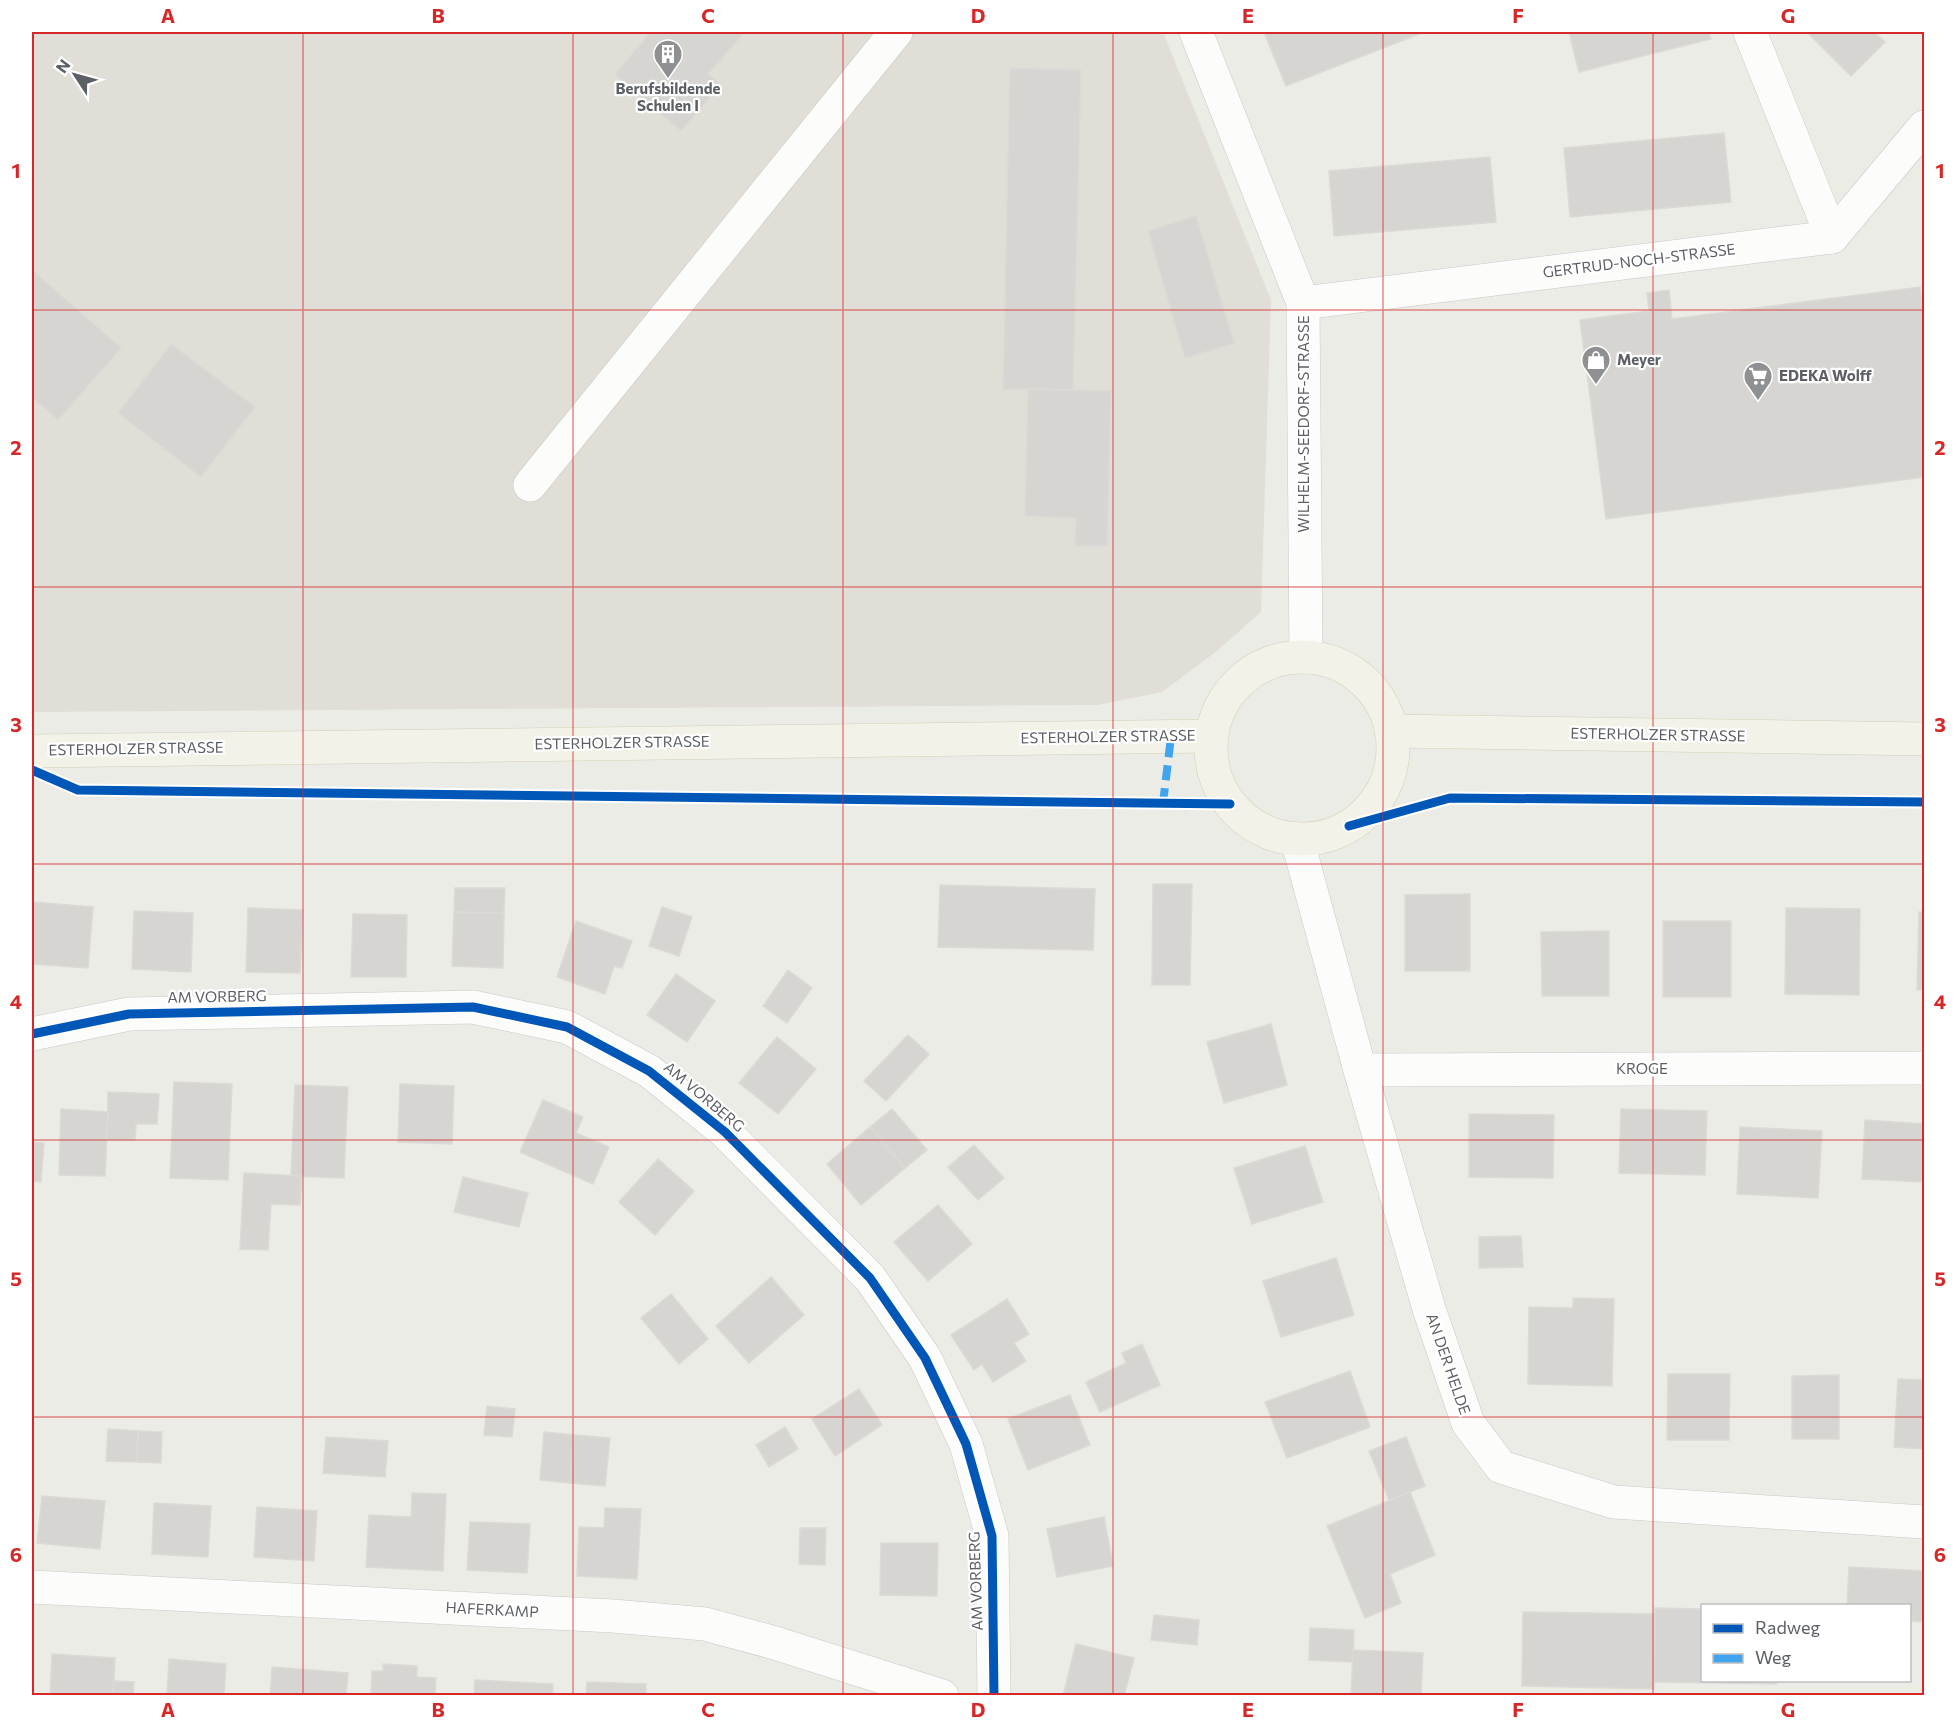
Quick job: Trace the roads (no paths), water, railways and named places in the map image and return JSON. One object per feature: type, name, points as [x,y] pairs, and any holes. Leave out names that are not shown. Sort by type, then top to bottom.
[{"type":"main road","points":[[1306,657],[1336,663],[1362,679],[1381,702],[1391,731],[1393,759],[1385,785],[1370,808],[1349,826],[1324,836],[1297,839],[1278,836],[1260,829],[1243,818],[1230,804],[1214,772],[1212,736],[1219,710],[1241,682],[1255,670],[1280,660],[1306,657]]},
{"type":"main road","name":"ESTERHOLZER STRASSE","points":[[1391,731],[1924,739]]},
{"type":"main road","name":"ESTERHOLZER STRASSE","points":[[32,751],[1212,736]]},
{"type":"street","points":[[530,485],[896,32]]},
{"type":"street","name":"WILHELM-SEEDORF-STRASSE","points":[[1196,32],[1303,303],[1306,657]]},
{"type":"street","points":[[1750,32],[1832,237],[1924,127]]},
{"type":"street","name":"GERTRUD-NOCH-STRASSE","points":[[1303,303],[1832,237]]},
{"type":"street","name":"AN DER HELDE","points":[[1297,839],[1429,1310],[1468,1423],[1501,1467],[1614,1502],[1924,1522]]},
{"type":"street","name":"AM VORBERG","points":[[32,1034],[129,1014],[473,1007],[567,1028],[649,1071],[725,1132],[870,1278],[925,1358],[966,1444],[992,1536],[994,1695]]},
{"type":"street","name":"KROGE","points":[[1360,1070],[1924,1068]]},
{"type":"street","name":"HAFERKAMP","points":[[32,1587],[613,1616],[705,1624],[775,1643],[942,1695]]},
{"type":"place","name":"Berufsbildende Schulen I","points":[[668,80]]},
{"type":"place","name":"Meyer","points":[[1596,386]]},
{"type":"place","name":"EDEKA Wolff","points":[[1758,402]]}]
